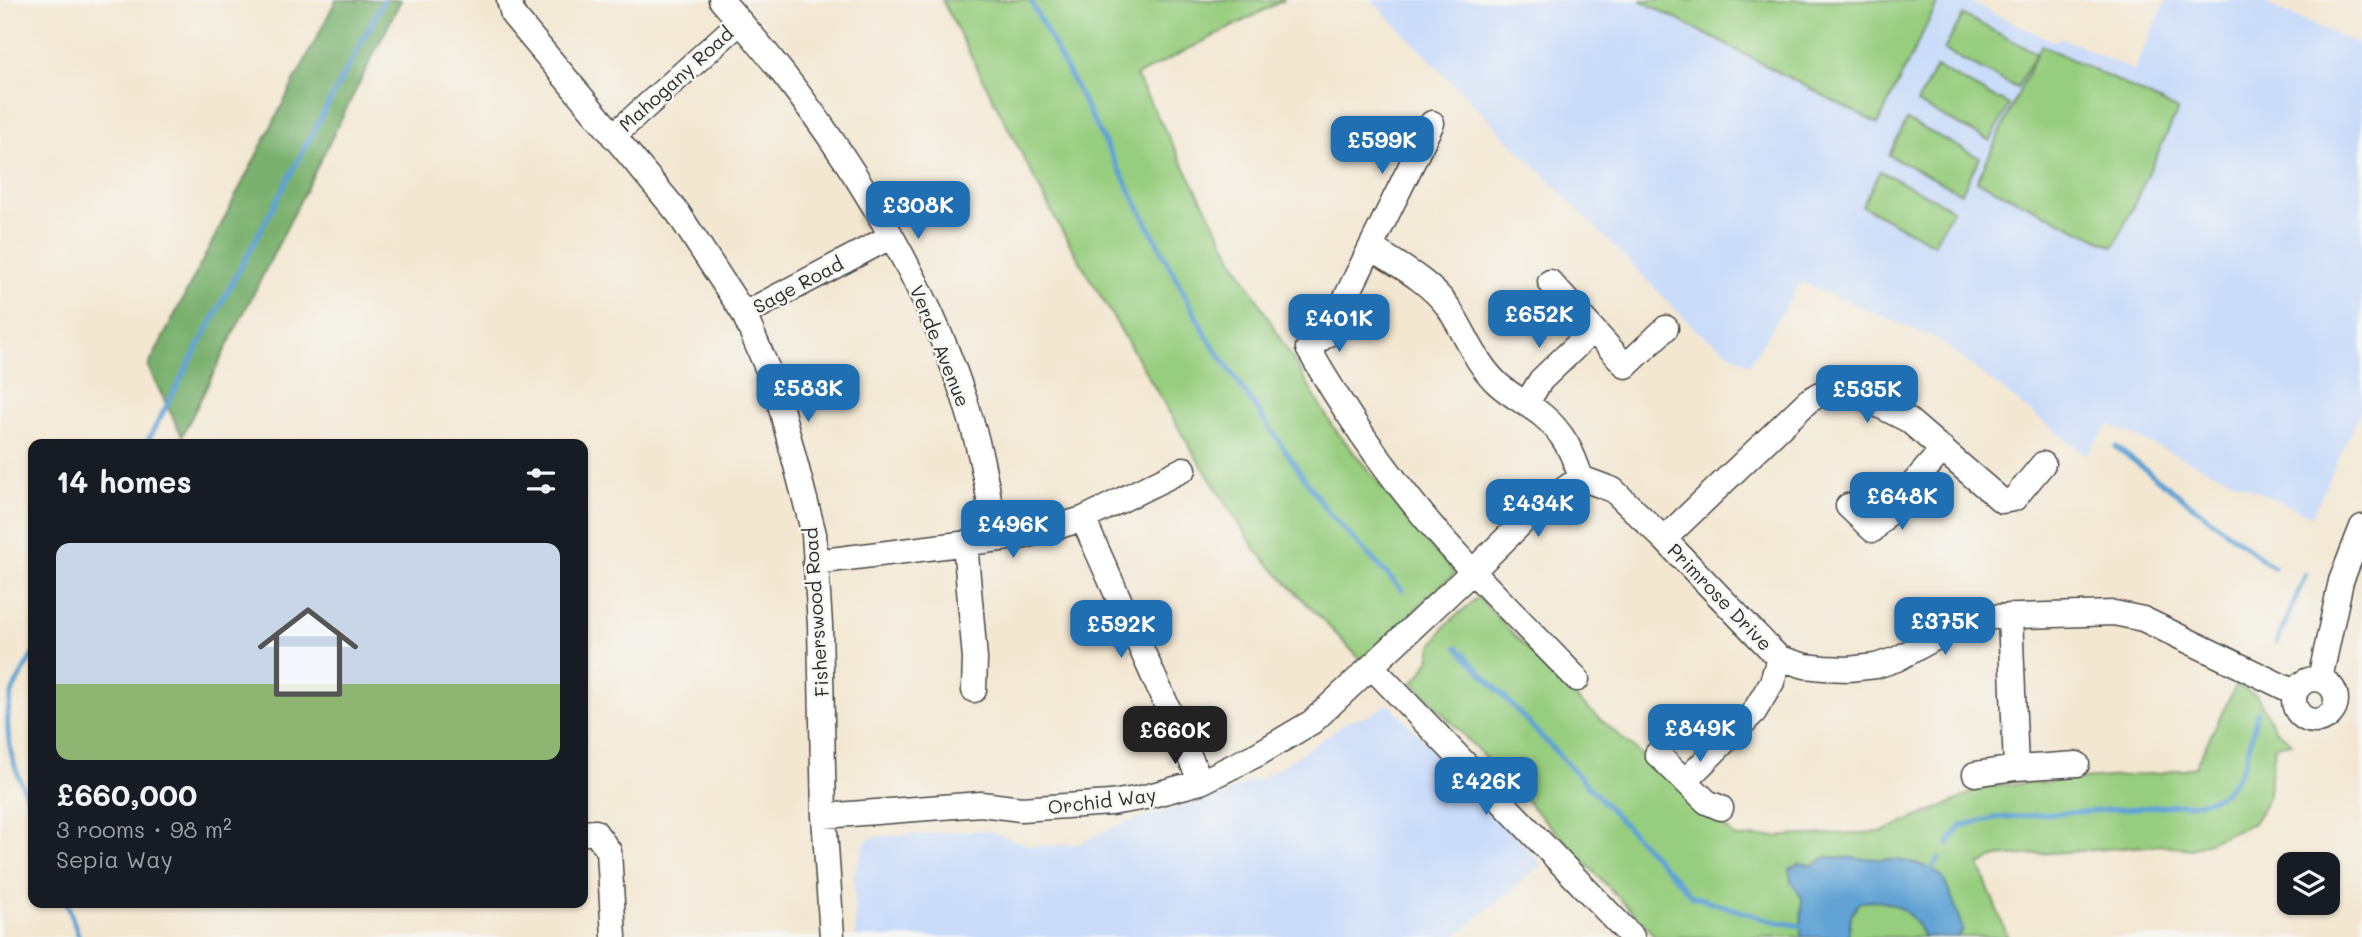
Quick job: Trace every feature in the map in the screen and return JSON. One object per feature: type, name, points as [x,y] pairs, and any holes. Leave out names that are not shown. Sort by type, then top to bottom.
[{"type":"street","name":"Fisherswood Road","points":[[509,0],[513,15],[678,213],[744,314],[776,389],[814,534],[820,625],[824,816],[832,937]]},
{"type":"street","name":"Verde Avenue","points":[[721,0],[766,51],[863,186],[918,287],[948,356],[972,425],[987,487],[994,540]]},
{"type":"street","name":"Mahogany Road","points":[[613,136],[740,22]]},
{"type":"street","points":[[1433,123],[1328,334],[1308,348],[1341,403],[1380,459],[1435,530],[1472,572],[1577,678]]},
{"type":"street","name":"Sage Road","points":[[744,314],[890,237]]},
{"type":"street","points":[[1372,248],[1426,284],[1447,306],[1476,357],[1497,383],[1542,415],[1565,440],[1581,478]]},
{"type":"street","points":[[1550,282],[1626,366],[1666,328]]},
{"type":"street","points":[[1526,404],[1541,380],[1593,330]]},
{"type":"street","points":[[1664,538],[1808,401],[1826,391],[1849,390],[1908,420],[2002,501],[2014,499],[2043,464]]},
{"type":"street","points":[[1848,506],[1873,530],[1943,449]]},
{"type":"street","points":[[816,562],[1025,536],[1083,519],[1184,469]]},
{"type":"street","name":"Primrose Drive","points":[[1581,478],[1613,490],[1664,538],[1779,658],[1805,666],[1876,666],[1897,659],[1968,620],[2114,613],[2143,620],[2294,692]]},
{"type":"street","name":"Orchid Way","points":[[824,816],[981,804],[1021,809],[1099,804],[1142,798],[1201,782],[1258,754],[1312,722],[1541,504],[1581,478]]},
{"type":"street","points":[[1083,519],[1201,782]]},
{"type":"street","points":[[2320,679],[2341,581],[2362,527]]},
{"type":"street","points":[[965,543],[975,659],[974,690]]},
{"type":"street","points":[[2010,616],[2016,768]]},
{"type":"street","points":[[1685,781],[1754,712],[1772,682],[1779,658]]},
{"type":"street","points":[[1371,667],[1597,908],[1632,937]]},
{"type":"street","points":[[2320,679],[2334,691],[2336,700],[2329,717],[2320,722],[2311,722],[2295,711],[2294,692],[2304,681],[2320,679]]},
{"type":"street","points":[[1657,754],[1707,802],[1721,808]]},
{"type":"street","points":[[1975,774],[2077,764]]},
{"type":"street","points":[[589,832],[609,850],[614,937]]},
{"type":"shaded area","points":[[1371,0],[1965,0],[2052,41],[2062,38],[2134,71],[2166,0],[2257,0],[2362,46],[2362,408],[2312,516],[2109,425],[2086,455],[1937,339],[1801,282],[1749,365],[1697,331]]},
{"type":"shaded area","points":[[1389,704],[1542,864],[1454,937],[856,937],[854,874],[866,841],[872,837],[986,830],[1030,846],[1077,844],[1124,823],[1222,795],[1271,772],[1350,720],[1367,716]]},
{"type":"green space","points":[[336,0],[401,0],[182,436],[148,367]]},
{"type":"green space","points":[[942,0],[1284,0],[1136,76],[1234,260],[1333,427],[1455,573],[1361,660],[1258,553],[1191,449],[1058,224]]},
{"type":"green space","points":[[1640,0],[1939,0],[1878,124]]},
{"type":"green space","points":[[1963,15],[2036,53],[2017,88],[1944,50]]},
{"type":"green space","points":[[2041,45],[2178,110],[2114,247],[1977,181]]},
{"type":"green space","points":[[1936,67],[2009,105],[1990,141],[1917,103]]},
{"type":"green space","points":[[1907,120],[1980,158],[1961,193],[1889,155]]},
{"type":"green space","points":[[1880,171],[1953,209],[1934,244],[1862,206]]},
{"type":"green space","points":[[1478,597],[1568,691],[1737,838],[1882,832],[1960,799],[1980,787],[2160,773],[2195,767],[2236,685],[2257,696],[2275,729],[2292,743],[2275,746],[2268,799],[2253,823],[2192,849],[2162,845],[1996,857],[1979,865],[2008,937],[1656,937],[1413,682],[1421,674],[1429,660],[1432,646],[1446,625]]},
{"type":"water","points":[[1827,857],[1889,859],[1922,865],[1935,871],[1950,891],[1963,930],[1957,937],[1924,937],[1913,919],[1899,907],[1871,901],[1859,902],[1851,916],[1848,937],[1801,937],[1802,898],[1791,882],[1790,869],[1800,863],[1812,865]]},
{"type":"waterway","points":[[149,439],[384,0]]},
{"type":"waterway","points":[[1030,0],[1207,337],[1327,511],[1402,590]]},
{"type":"waterway","points":[[2116,447],[2274,568]]},
{"type":"waterway","points":[[2277,642],[2306,574]]},
{"type":"waterway","points":[[1457,647],[1692,896],[1772,921],[1801,926]]},
{"type":"waterway","points":[[28,663],[12,693],[8,723],[15,767],[28,798]]},
{"type":"waterway","points":[[1948,844],[1961,826],[1994,818],[2192,804],[2214,798],[2225,792],[2240,773],[2249,749],[2257,712]]},
{"type":"waterway","points":[[1931,869],[1939,859]]},
{"type":"waterway","points":[[69,908],[79,937]]}]
